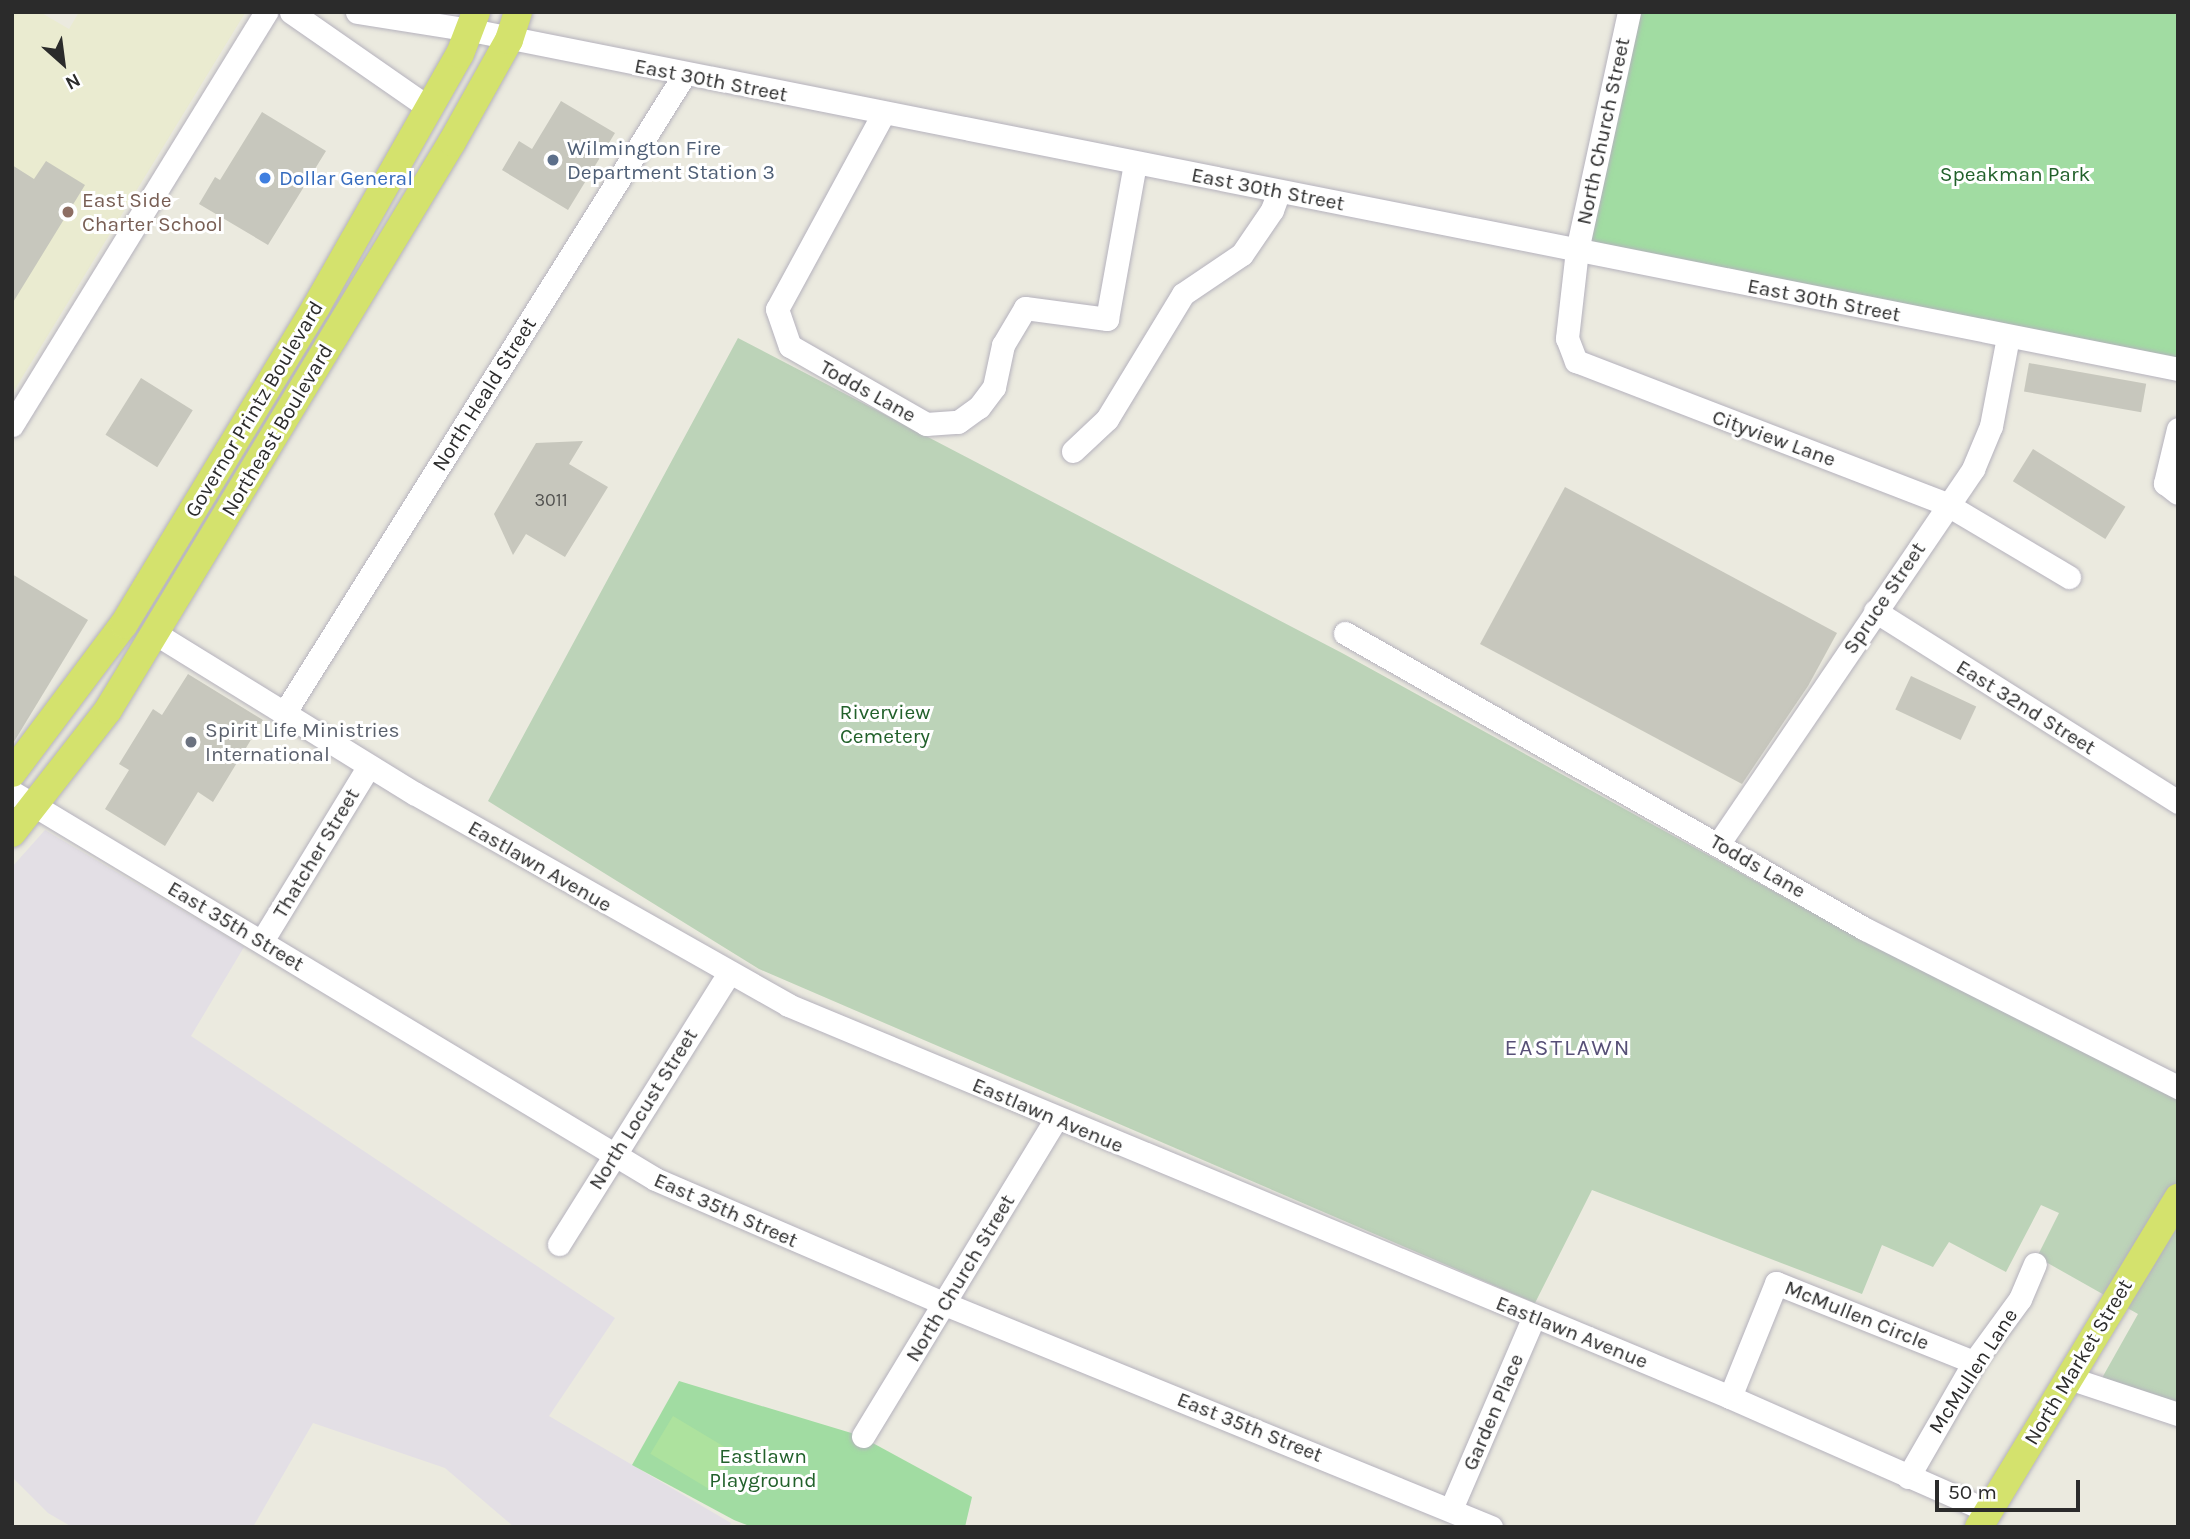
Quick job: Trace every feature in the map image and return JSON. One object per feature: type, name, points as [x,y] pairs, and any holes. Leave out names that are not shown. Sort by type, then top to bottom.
[{"type":"main road","name":"Northeast Boulevard","points":[[12,833],[23,799],[108,710],[452,142],[509,40],[518,12]]},
{"type":"main road","name":"Governor Printz Boulevard","points":[[12,773],[124,624],[316,307],[429,108],[474,21]]},
{"type":"main road","points":[[23,799],[38,772],[100,686],[124,624]]},
{"type":"main road","name":"North Market Street","points":[[1983,1519],[2178,1198]]},
{"type":"street","points":[[12,425],[266,12]]},
{"type":"street","points":[[291,12],[429,108]]},
{"type":"street","name":"East 30th Street","points":[[357,12],[474,21],[509,40],[2178,369]]},
{"type":"street","name":"North Church Street","points":[[1577,250],[1629,12]]},
{"type":"street","name":"North Heald Street","points":[[285,712],[684,75]]},
{"type":"street","name":"Todds Lane","points":[[883,114],[777,309],[790,346],[926,424],[958,422],[979,407],[994,387],[1003,345],[1025,308],[1107,319],[1135,163]]},
{"type":"street","points":[[1073,451],[1107,419],[1183,294],[1242,254],[1272,210],[1279,191]]},
{"type":"street","name":"Cityview Lane","points":[[1577,250],[1567,338],[1576,362],[1946,504],[2068,577]]},
{"type":"street","name":"Spruce Street","points":[[1719,843],[1946,504],[1973,469],[1991,426],[2008,337]]},
{"type":"street","points":[[2177,492],[2165,483],[2178,429]]},
{"type":"street","name":"East 32nd Street","points":[[1875,611],[2178,802]]},
{"type":"street","name":"Eastlawn Avenue","points":[[153,632],[369,766],[728,975],[788,1005],[1730,1397],[1908,1477],[1983,1519]]},
{"type":"street","name":"Todds Lane","points":[[1345,633],[1719,843],[1865,929],[2178,1087]]},
{"type":"street","name":"Thatcher Street","points":[[262,941],[369,766]]},
{"type":"street","name":"East 35th Street","points":[[23,799],[615,1155],[683,1193],[945,1304],[1491,1527]]},
{"type":"street","name":"North Locust Street","points":[[559,1244],[728,975]]},
{"type":"street","name":"North Church Street","points":[[863,1436],[1056,1118]]},
{"type":"street","name":"McMullen Lane","points":[[1908,1477],[1974,1362],[2020,1298],[2035,1264]]},
{"type":"street","name":"McMullen Circle","points":[[1730,1397],[1776,1283],[1974,1362]]},
{"type":"street","name":"Garden Place","points":[[1451,1509],[1534,1316]]},
{"type":"street","points":[[2069,1378],[2178,1414]]},
{"type":"shaded area","name":"East Side Charter School","points":[[12,12],[40,12],[69,29],[79,12],[245,13],[12,394]]},
{"type":"shaded area","points":[[45,830],[244,947],[191,1036],[615,1318],[549,1416],[731,1523],[729,1527],[514,1527],[445,1468],[313,1423],[253,1527],[72,1527],[48,1513],[12,1477],[12,867]]},
{"type":"green space","name":"Speakman Park","points":[[1629,12],[2178,12],[2178,371],[1577,250]]},
{"type":"green space","name":"Riverview Cemetery","points":[[738,338],[1342,653],[1815,914],[2178,1099],[2178,1404],[2102,1378],[2138,1314],[2037,1257],[2059,1213],[2041,1205],[2006,1272],[1949,1242],[1933,1267],[1882,1245],[1862,1294],[1592,1190],[1535,1303],[759,969],[488,801]]},
{"type":"green space","name":"Eastlawn Playground","points":[[679,1381],[858,1435],[972,1497],[965,1527],[752,1527],[734,1520],[632,1465]]},
{"type":"green space","points":[[673,1416],[734,1453],[711,1490],[650,1454]]},
{"type":"building","name":"Wilmington Fire Department Station 3","points":[[561,101],[615,133],[568,210],[502,170],[519,141],[532,149]]},
{"type":"building","name":"Dollar General","points":[[262,112],[326,151],[268,245],[199,204],[215,177],[220,180]]},
{"type":"building","name":"East Side Charter School","points":[[46,161],[85,185],[12,304],[12,165],[34,179]]},
{"type":"building","points":[[2029,363],[2146,384],[2141,412],[2024,392]]},
{"type":"building","points":[[141,378],[193,410],[157,467],[105,435]]},
{"type":"building","points":[[583,441],[569,464],[608,487],[565,557],[526,534],[513,555],[494,514],[536,443]]},
{"type":"building","points":[[2033,449],[2125,507],[2105,539],[2013,481]]},
{"type":"building","points":[[1565,487],[1837,633],[1808,686],[1742,784],[1480,644]]},
{"type":"building","points":[[12,574],[88,620],[12,745]]},
{"type":"building","name":"Spirit Life Ministries International","points":[[188,674],[263,720],[213,802],[198,792],[165,846],[105,809],[129,770],[119,764],[153,709],[162,715]]},
{"type":"building","points":[[1911,676],[1976,706],[1961,740],[1895,710]]},
{"type":"place","name":"Wilmington Fire Department Station 3","points":[[553,160]]},
{"type":"place","name":"Dollar General","points":[[265,178]]},
{"type":"place","name":"East Side Charter School","points":[[68,212]]},
{"type":"place","name":"Spirit Life Ministries International","points":[[191,742]]},
{"type":"district","name":"EASTLAWN","points":[[1568,1048]]}]
